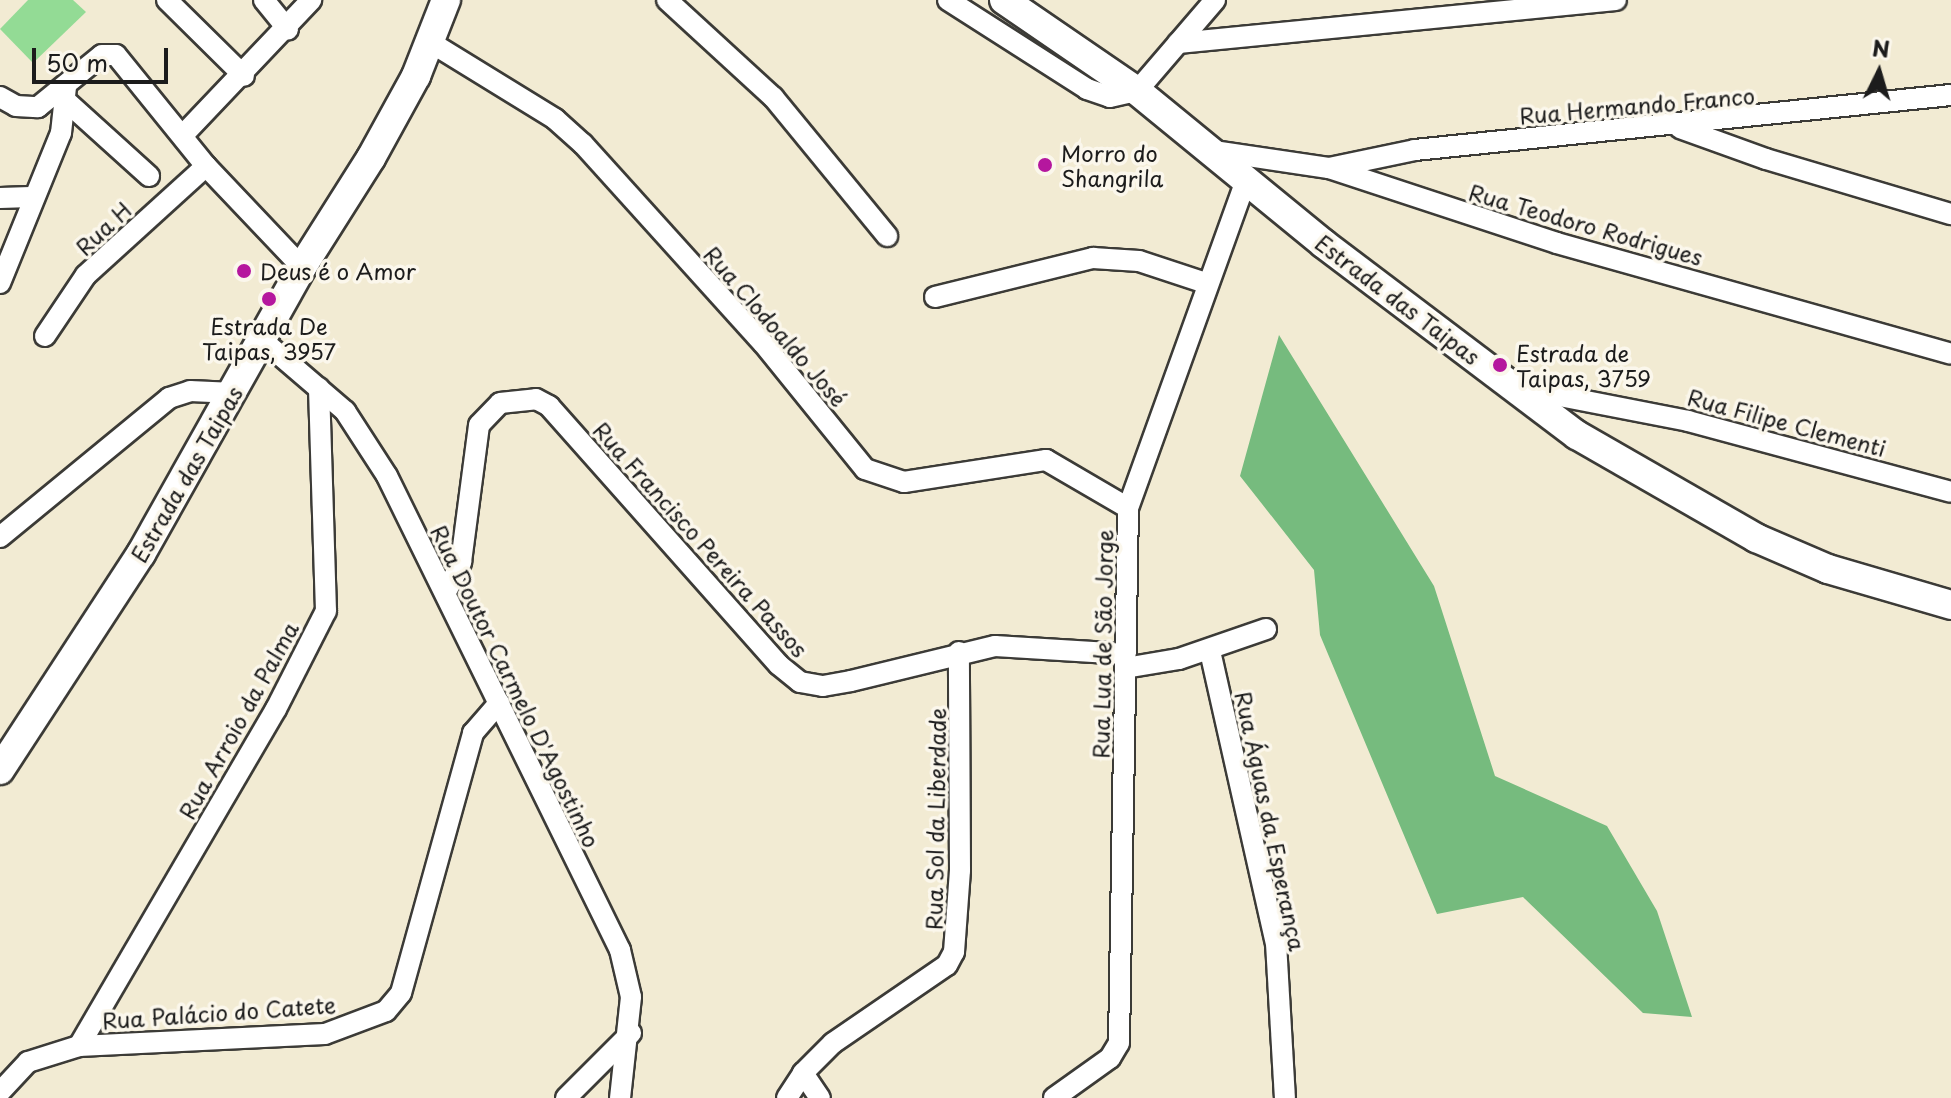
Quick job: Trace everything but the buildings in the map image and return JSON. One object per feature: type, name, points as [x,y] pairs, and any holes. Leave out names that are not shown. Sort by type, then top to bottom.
[{"type":"main road","name":"Estrada das Taipas","points":[[0,770],[141,554],[302,267],[371,158],[430,42],[446,0]]},
{"type":"main road","name":"Estrada das Taipas","points":[[1004,0],[1137,91],[1207,150],[1577,435],[1756,538],[1828,569],[1951,605]]},
{"type":"street","points":[[264,0],[288,30]]},
{"type":"street","points":[[184,134],[288,30],[311,0]]},
{"type":"street","points":[[667,0],[773,97],[887,236]]},
{"type":"street","points":[[948,0],[1087,89],[1110,97],[1137,91],[1215,0]]},
{"type":"street","points":[[1178,43],[1616,0]]},
{"type":"street","points":[[174,3],[244,76]]},
{"type":"street","name":"Rua Clodoaldo José","points":[[430,42],[544,111],[583,144],[763,343],[865,469],[904,482],[1046,460],[1128,508]]},
{"type":"street","points":[[0,97],[16,106],[38,107],[66,94],[102,55],[116,55],[184,134],[206,166],[302,267]]},
{"type":"street","points":[[66,94],[149,176]]},
{"type":"street","points":[[0,283],[8,273],[31,197],[57,145],[66,94]]},
{"type":"street","name":"Rua Hermando Franco","points":[[1329,168],[1430,149],[1677,127],[1951,95]]},
{"type":"street","points":[[1677,127],[1766,159],[1951,214]]},
{"type":"street","name":"Rua Teodoro Rodrigues","points":[[1207,150],[1329,168],[1557,243],[1951,354]]},
{"type":"street","name":"Rua H","points":[[45,336],[86,275],[206,166]]},
{"type":"street","name":"Rua Lua de São Jorge","points":[[1054,1098],[1110,1058],[1122,1026],[1128,508],[1206,283],[1246,180]]},
{"type":"street","points":[[0,198],[31,197]]},
{"type":"street","points":[[935,297],[1093,258],[1139,261],[1206,283]]},
{"type":"street","name":"Rua Doutor Carmelo D'Agostinho","points":[[261,339],[319,388],[361,432],[446,592],[620,950],[628,974],[631,1033],[620,1098]]},
{"type":"street","name":"Rua Arroio da Palma","points":[[79,1046],[276,709],[326,611],[319,388]]},
{"type":"street","name":"Rua Filipe Clementi","points":[[1515,388],[1688,421],[1951,492]]},
{"type":"street","points":[[0,537],[169,398],[190,391],[234,393]]},
{"type":"street","name":"Rua Francisco Pereira Passos","points":[[446,592],[461,562],[479,425],[500,403],[536,399],[549,406],[779,665],[800,682],[823,686],[959,652],[1025,645],[1126,661],[1210,651],[1266,629]]},
{"type":"street","name":"Rua Águas da Esperança","points":[[1210,651],[1276,943],[1285,1098]]},
{"type":"street","name":"Rua Sol da Liberdade","points":[[787,1098],[803,1073],[863,1020],[947,965],[954,952],[960,883],[959,652]]},
{"type":"street","name":"Rua Palácio do Catete","points":[[0,1092],[7,1072],[48,1052],[79,1046],[325,1034],[386,1011],[401,993],[473,733],[499,703]]},
{"type":"street","points":[[566,1098],[631,1033]]},
{"type":"street","points":[[803,1073],[820,1098]]},
{"type":"green space","points":[[28,0],[73,0],[86,12],[33,63],[0,29]]},
{"type":"green space","points":[[1279,335],[1434,586],[1495,776],[1607,826],[1657,911],[1692,1017],[1643,1013],[1523,897],[1437,914],[1320,635],[1314,570],[1240,476]]},
{"type":"place","name":"Morro do Shangrila","points":[[1045,165]]},
{"type":"place","name":"Deus é o Amor","points":[[244,271]]},
{"type":"place","name":"Estrada De Taipas, 3957","points":[[269,299]]},
{"type":"place","name":"Estrada de Taipas, 3759","points":[[1500,365]]}]
